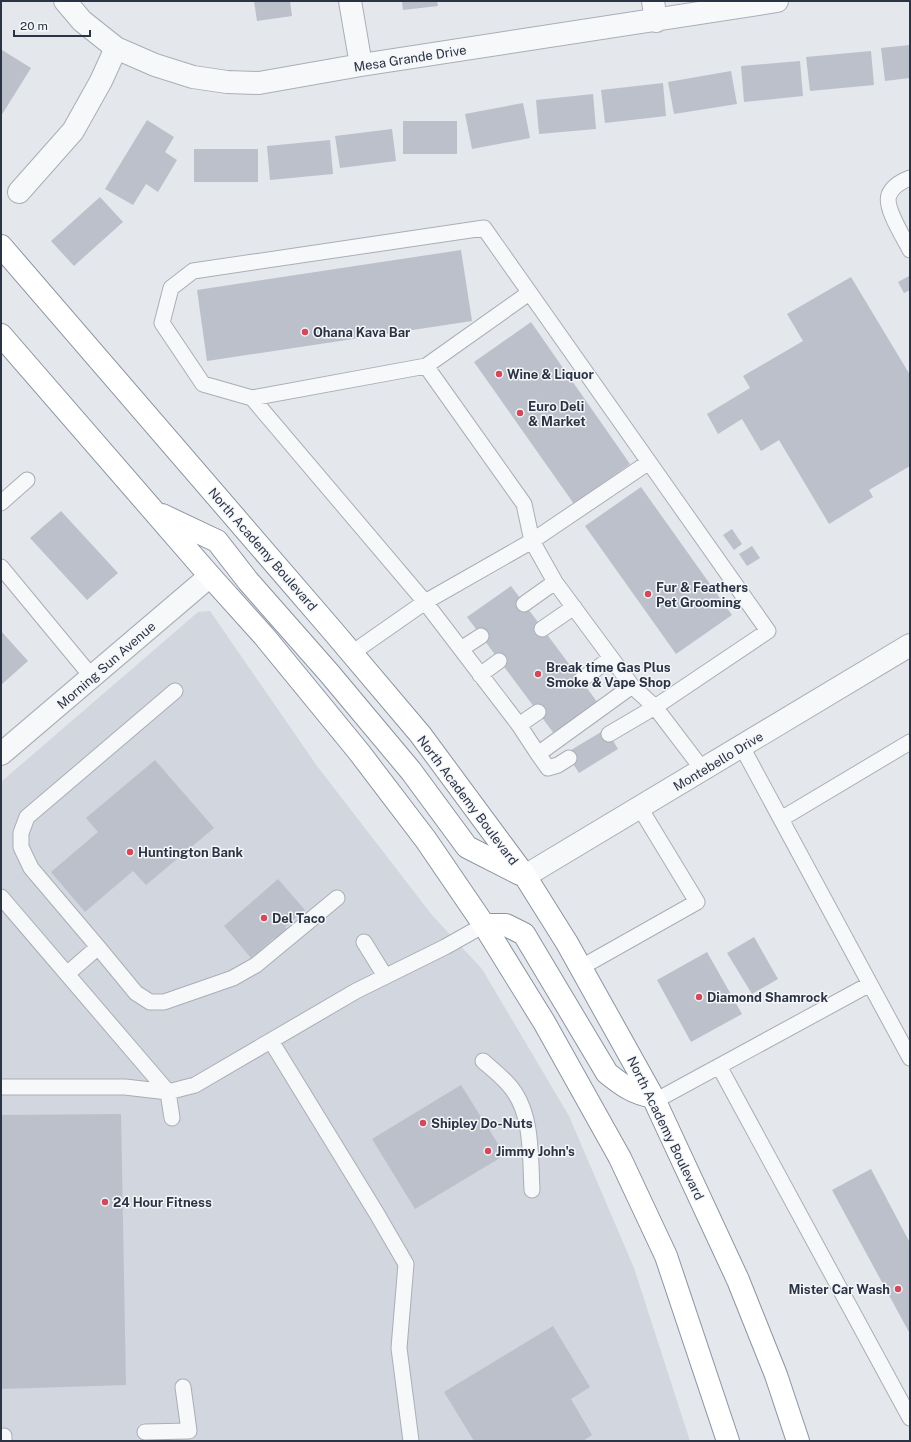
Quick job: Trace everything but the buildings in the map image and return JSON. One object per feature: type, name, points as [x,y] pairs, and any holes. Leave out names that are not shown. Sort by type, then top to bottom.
[{"type":"highway","name":"North Academy Boulevard","points":[[1,246],[420,734],[525,876],[567,943],[654,1099],[738,1280],[776,1375],[798,1441]]},
{"type":"highway","points":[[1,335],[264,636],[360,752],[426,840],[484,925],[544,1022],[620,1158],[666,1256],[728,1441]]},
{"type":"highway","points":[[155,512],[217,541],[248,581],[329,673],[412,771],[467,847],[525,876]]},
{"type":"highway","points":[[484,925],[506,925],[524,934],[607,1073],[627,1088],[638,1094],[654,1099]]},
{"type":"street","name":"Mesa Grande Drive","points":[[65,1],[82,21],[116,48],[155,65],[193,77],[228,82],[259,83],[654,11],[777,1]]},
{"type":"street","points":[[350,1],[361,65]]},
{"type":"street","points":[[18,192],[72,131],[101,81],[116,48]]},
{"type":"street","name":"Morning Sun Avenue","points":[[1,754],[210,576]]},
{"type":"street","name":"Montebello Drive","points":[[525,876],[910,646]]},
{"type":"lane","points":[[910,178],[892,189],[888,197],[888,206],[910,250]]},
{"type":"lane","points":[[529,293],[426,366],[252,398],[204,384],[162,323],[171,288],[193,271],[484,228],[768,631],[655,707],[609,734]]},
{"type":"lane","points":[[426,366],[524,504],[532,542],[555,582],[632,686],[655,707],[703,770]]},
{"type":"lane","points":[[252,398],[425,602],[519,726],[548,768],[558,766],[569,758]]},
{"type":"lane","points":[[352,654],[425,602],[532,542],[649,462]]},
{"type":"lane","points":[[1,503],[27,480]]},
{"type":"lane","points":[[1,567],[92,677]]},
{"type":"lane","points":[[524,604],[555,582]]},
{"type":"lane","points":[[542,630],[574,607]]},
{"type":"lane","points":[[461,649],[481,636]]},
{"type":"lane","points":[[581,680],[611,658]]},
{"type":"lane","points":[[480,675],[499,661]]},
{"type":"lane","points":[[538,754],[632,686]]},
{"type":"lane","points":[[175,691],[27,817],[20,833],[22,847],[31,868],[136,993],[150,1002],[164,1002],[233,978],[256,965],[337,898]]},
{"type":"lane","points":[[519,726],[538,712]]},
{"type":"lane","points":[[781,819],[910,742]]},
{"type":"lane","points":[[742,747],[910,1058]]},
{"type":"lane","points":[[580,968],[697,902],[640,808]]},
{"type":"lane","points":[[1,897],[168,1092],[172,1118]]},
{"type":"lane","points":[[1,1087],[125,1087],[168,1092],[195,1085],[356,991],[445,947],[484,925]]},
{"type":"lane","points":[[364,942],[385,976]]},
{"type":"lane","points":[[67,974],[98,947]]},
{"type":"lane","points":[[654,1099],[720,1066],[870,984]]},
{"type":"lane","points":[[271,1041],[406,1264],[399,1348],[411,1441]]},
{"type":"lane","points":[[483,1061],[508,1084],[524,1109],[529,1142],[532,1190]]},
{"type":"lane","points":[[720,1066],[910,1418]]},
{"type":"lane","points":[[145,1432],[190,1436],[183,1387]]},
{"type":"shaded area","points":[[210,611],[317,766],[432,915],[482,969],[569,1116],[634,1268],[690,1441],[1,1441],[1,782],[198,612]]},
{"type":"place","name":"Ohana Kava Bar","points":[[305,332]]},
{"type":"place","name":"Wine & Liquor","points":[[499,374]]},
{"type":"place","name":"Euro Deli & Market","points":[[520,413]]},
{"type":"place","name":"Fur & Feathers Pet Grooming","points":[[648,594]]},
{"type":"place","name":"Break time Gas Plus Smoke & Vape Shop","points":[[538,674]]},
{"type":"place","name":"Huntington Bank","points":[[130,852]]},
{"type":"place","name":"Del Taco","points":[[264,918]]},
{"type":"place","name":"Diamond Shamrock","points":[[699,997]]},
{"type":"place","name":"Shipley Do-Nuts","points":[[423,1123]]},
{"type":"place","name":"Jimmy John's","points":[[488,1151]]},
{"type":"place","name":"24 Hour Fitness","points":[[105,1202]]},
{"type":"place","name":"Mister Car Wash","points":[[898,1289]]}]
